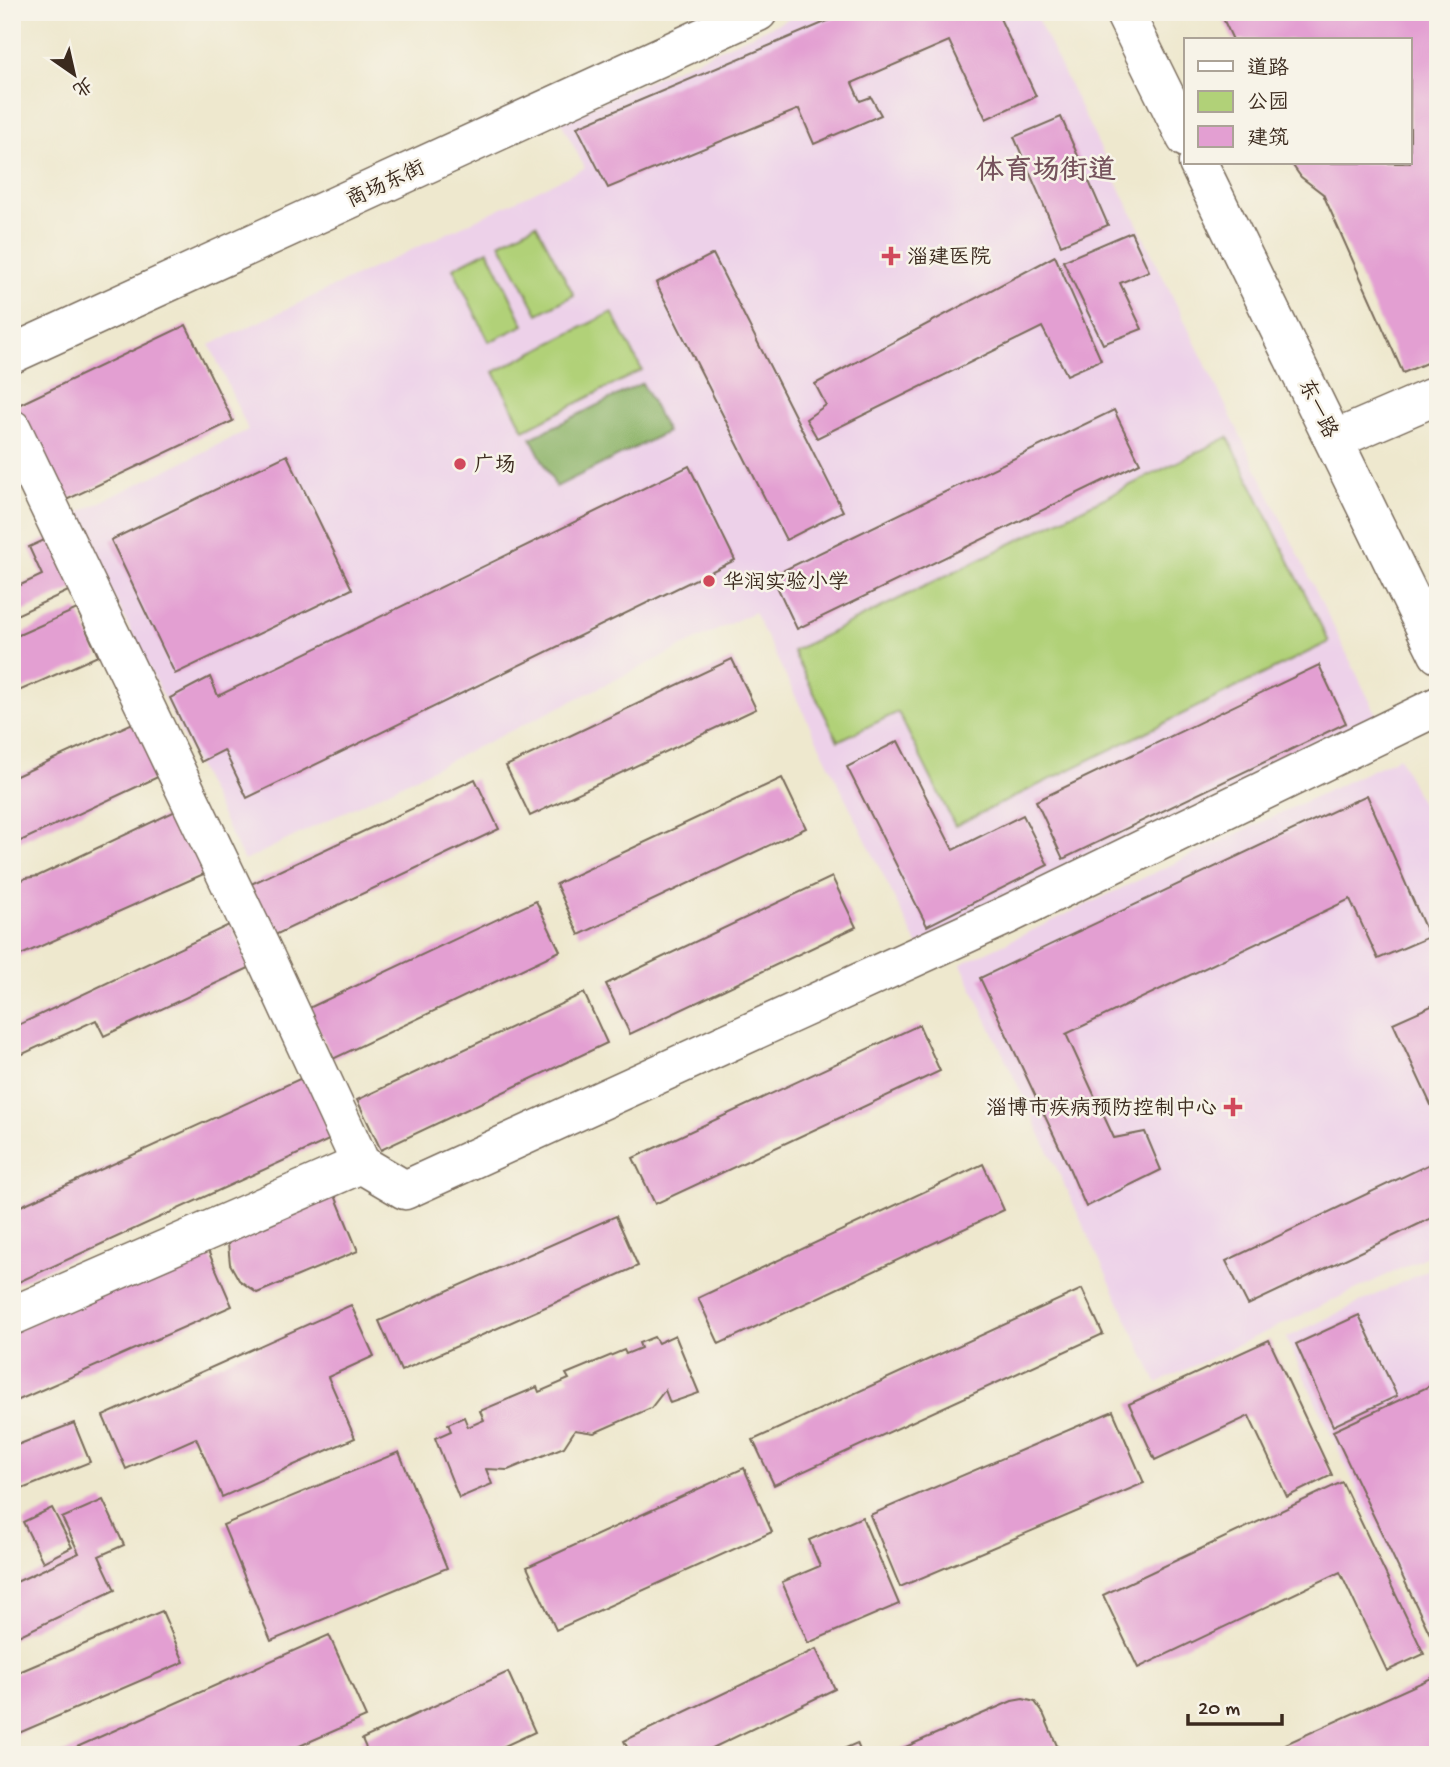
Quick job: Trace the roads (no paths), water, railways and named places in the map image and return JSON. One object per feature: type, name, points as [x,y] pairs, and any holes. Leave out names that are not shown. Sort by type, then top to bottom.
[{"type":"street","name":"商场东街","points":[[12,354],[758,12]]},
{"type":"street","points":[[1124,12],[1184,134]]},
{"type":"street","name":"东一路","points":[[1198,164],[1438,654]]},
{"type":"street","points":[[1334,440],[1438,395]]},
{"type":"street","points":[[12,429],[262,950],[361,1164],[405,1189],[1007,915],[1438,706]]},
{"type":"street","points":[[12,1316],[361,1164]]},
{"type":"place","name":"淄建医院","points":[[891,256]]},
{"type":"place","name":"广场","points":[[460,464]]},
{"type":"place","name":"华润实验小学","points":[[709,581]]},
{"type":"place","name":"淄博市疾病预防控制中心","points":[[1233,1107]]},
{"type":"district","name":"体育场街道","points":[[1046,168]]}]
